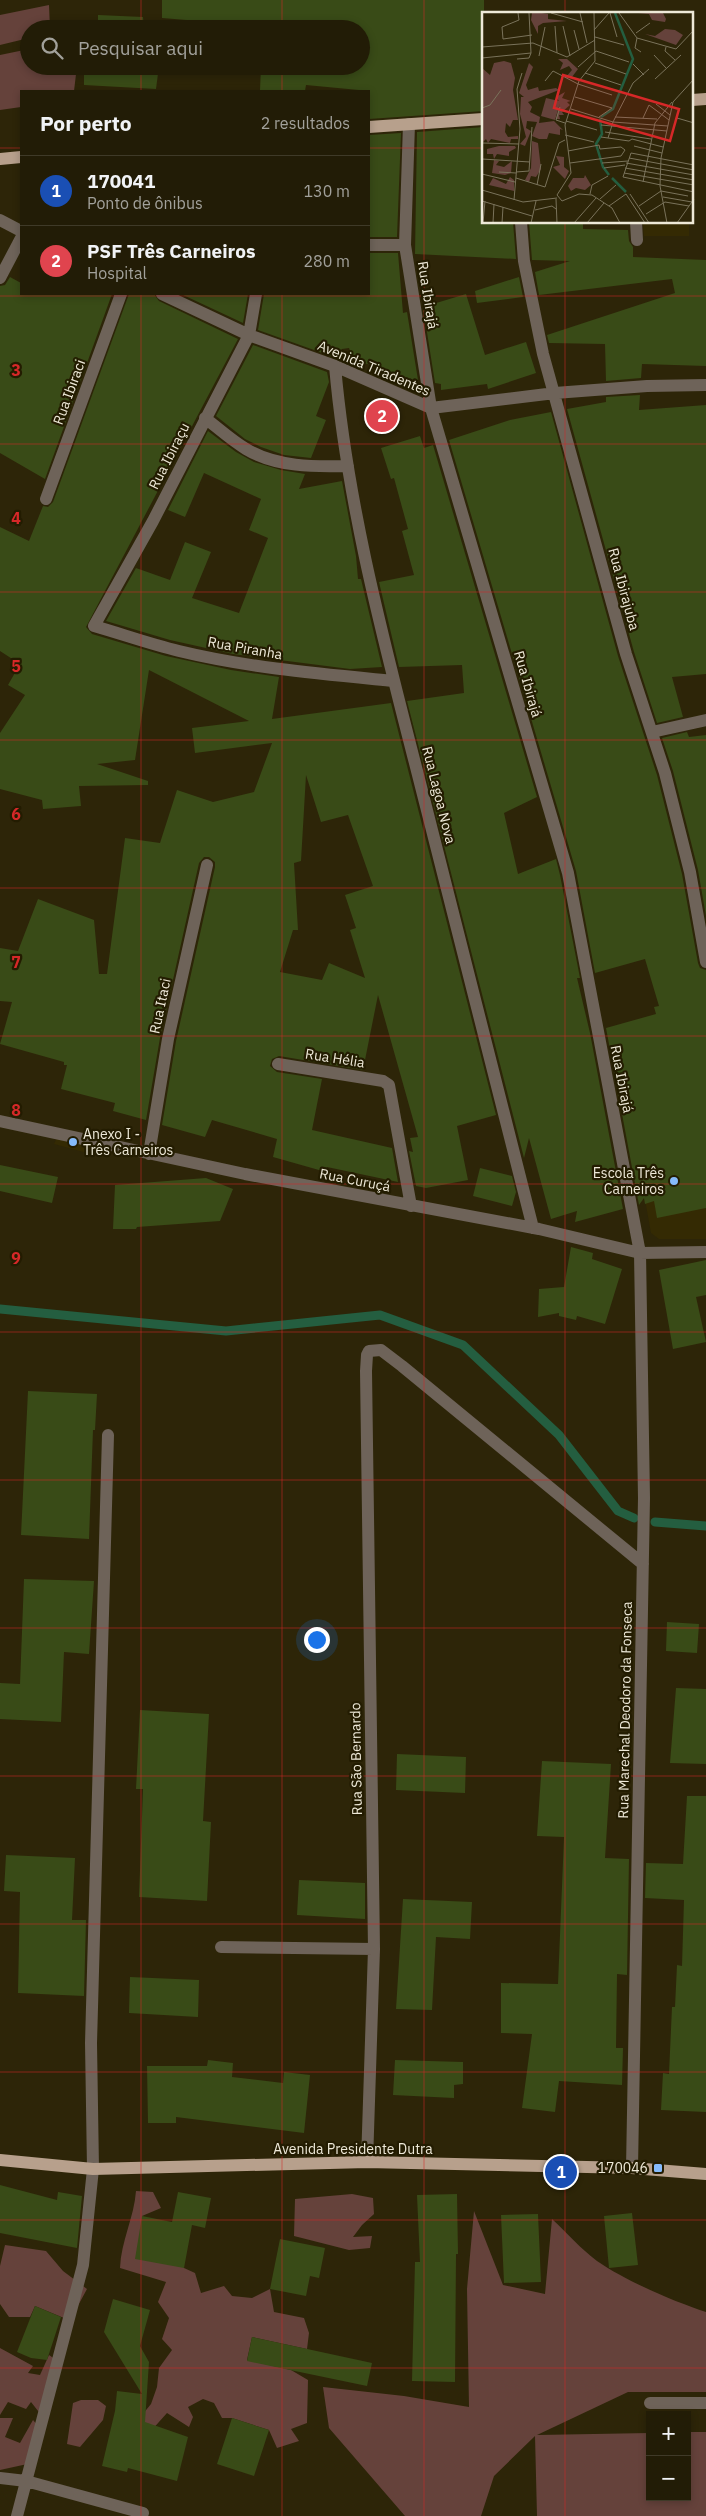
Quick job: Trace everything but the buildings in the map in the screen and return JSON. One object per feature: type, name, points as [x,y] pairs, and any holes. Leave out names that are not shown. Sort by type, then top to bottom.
[{"type":"main road","points":[[370,127],[482,119]]},
{"type":"main road","points":[[0,159],[20,158]]},
{"type":"main road","name":"Avenida Presidente Dutra","points":[[0,2160],[93,2169],[368,2162],[632,2168],[706,2174]]},
{"type":"street","name":"Rua Ibirajá","points":[[409,124],[405,245],[431,408],[566,866],[640,1253]]},
{"type":"street","points":[[0,220],[20,230]]},
{"type":"street","name":"Rua Ibirajuba","points":[[521,224],[526,270],[543,354],[615,616],[665,773],[688,863],[706,962]]},
{"type":"street","points":[[636,224],[637,240]]},
{"type":"street","points":[[0,278],[20,240]]},
{"type":"street","points":[[370,245],[405,245]]},
{"type":"street","name":"Rua Ibiraci","points":[[46,500],[120,295]]},
{"type":"street","name":"Avenida Tiradentes","points":[[164,295],[249,335],[334,366],[431,408],[555,393],[647,386],[706,385]]},
{"type":"street","name":"Rua Ibiraçu","points":[[94,626],[153,521],[249,335],[256,295]]},
{"type":"street","name":"Rua Lagoa Nova","points":[[334,366],[338,410],[348,466],[394,681],[533,1228]]},
{"type":"street","points":[[205,418],[246,449],[284,463],[324,467],[348,466]]},
{"type":"street","name":"Rua Piranha","points":[[94,626],[179,651],[231,661],[290,671],[394,681]]},
{"type":"street","points":[[652,732],[706,720]]},
{"type":"street","name":"Rua Itaci","points":[[149,1154],[168,1039],[207,866]]},
{"type":"street","name":"Rua Hélia","points":[[278,1064],[386,1082],[390,1088],[411,1206]]},
{"type":"street","name":"Rua Curuçá","points":[[0,1121],[149,1154],[533,1228],[640,1253],[706,1252]]},
{"type":"street","name":"Rua Marechal Deodoro da Fonseca","points":[[632,2168],[644,1534],[640,1253]]},
{"type":"street","name":"Rua São Bernardo","points":[[368,2162],[374,1949],[367,1355],[375,1349],[381,1350],[643,1564]]},
{"type":"street","points":[[17,2516],[82,2265],[93,2169],[91,2043],[108,1435]]},
{"type":"street","points":[[221,1947],[374,1949]]},
{"type":"street","points":[[650,2403],[706,2403]]},
{"type":"street","points":[[0,2478],[26,2481],[143,2513]]},
{"type":"shaded area","points":[[49,5],[50,20],[20,20],[20,40],[0,45],[0,15]]},
{"type":"shaded area","points":[[20,51],[20,75],[76,75],[74,90],[20,90],[20,107],[0,110],[0,55]]},
{"type":"shaded area","points":[[643,224],[689,224],[689,236],[644,236]]},
{"type":"shaded area","name":"Escola Três Carneiros","points":[[706,1120],[706,1239],[659,1239],[651,1233],[632,1128]]},
{"type":"shaded area","name":"Anexo I - Três Carneiros","points":[[60,1131],[92,1140],[87,1153],[54,1144]]},
{"type":"shaded area","points":[[136,2191],[153,2192],[161,2208],[142,2216],[184,2268],[195,2273],[201,2293],[224,2286],[232,2296],[252,2298],[270,2289],[274,2312],[304,2318],[309,2333],[307,2349],[252,2337],[247,2360],[291,2370],[308,2380],[307,2423],[291,2429],[299,2441],[277,2448],[269,2430],[232,2418],[222,2418],[214,2403],[203,2399],[188,2407],[193,2417],[189,2427],[167,2413],[150,2432],[138,2465],[142,2415],[151,2404],[157,2387],[159,2368],[172,2350],[162,2339],[169,2318],[158,2302],[166,2282],[120,2268]]},
{"type":"shaded area","points":[[352,2194],[373,2198],[374,2214],[353,2237],[372,2236],[370,2248],[349,2250],[294,2236],[295,2199]]},
{"type":"shaded area","points":[[474,2211],[503,2285],[545,2294],[552,2219],[597,2261],[621,2276],[650,2290],[706,2312],[706,2392],[628,2392],[537,2435],[646,2433],[646,2501],[691,2501],[691,2432],[706,2432],[706,2516],[537,2516],[535,2436],[494,2476],[481,2516],[405,2516],[329,2428],[323,2387],[404,2396],[469,2407],[467,2289]]},
{"type":"shaded area","points":[[5,2245],[46,2251],[63,2271],[87,2289],[74,2313],[64,2318],[35,2306],[30,2317],[9,2317],[0,2304],[0,2266]]},
{"type":"shaded area","points":[[0,2348],[33,2366],[28,2373],[40,2375],[49,2355],[62,2364],[42,2416],[31,2402],[26,2409],[8,2402],[0,2415]]},
{"type":"shaded area","points":[[81,2400],[98,2400],[106,2406],[103,2420],[80,2447],[67,2444],[73,2403]]},
{"type":"shaded area","points":[[0,2418],[13,2418],[5,2437],[20,2443],[33,2420],[44,2433],[32,2463],[0,2470]]},
{"type":"waterway","points":[[0,1309],[226,1331],[380,1315],[463,1345],[559,1435],[618,1511],[634,1518]]},
{"type":"waterway","points":[[655,1522],[706,1526]]},
{"type":"place","name":"PSF Três Carneiros","points":[[382,416]]},
{"type":"place","name":"Anexo I - Três Carneiros","points":[[73,1142]]},
{"type":"place","name":"Escola Três Carneiros","points":[[674,1181]]},
{"type":"place","name":"170046","points":[[658,2168]]},
{"type":"place","name":"170041","points":[[561,2172]]}]
